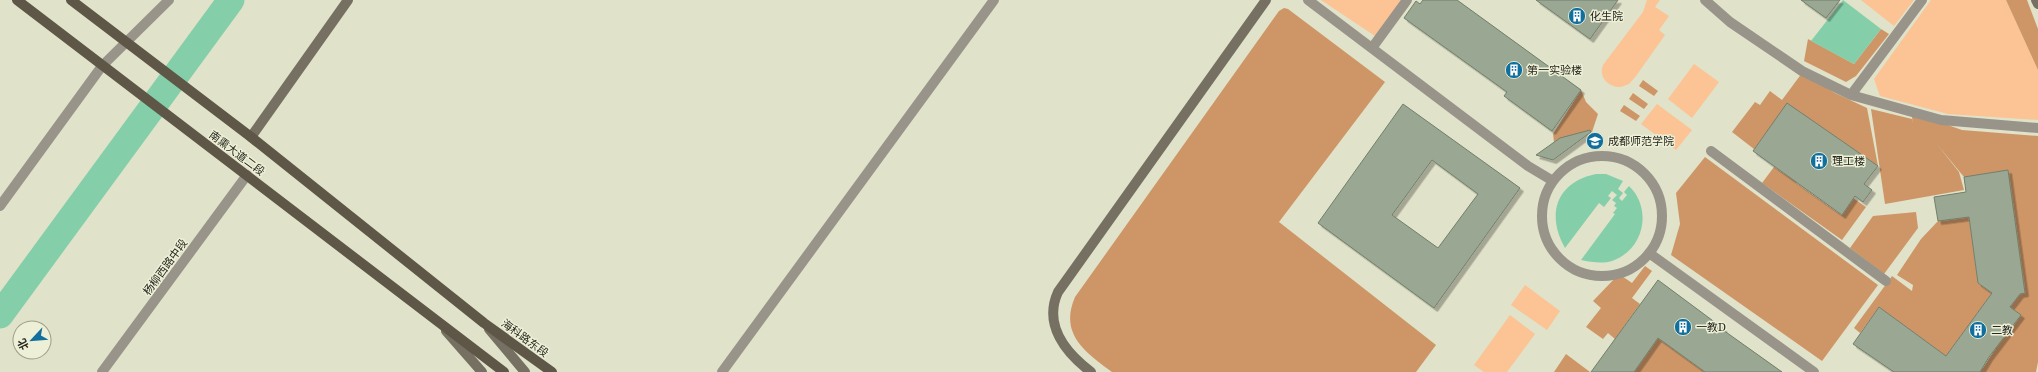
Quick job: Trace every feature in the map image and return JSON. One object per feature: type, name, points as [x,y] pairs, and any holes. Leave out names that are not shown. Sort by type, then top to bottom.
[{"type":"main road","name":"南熏大道二段","points":[[17,0],[442,326]]},
{"type":"main road","name":"南熏大道二段","points":[[71,0],[251,137],[484,323]]},
{"type":"main road","name":"海科路东段","points":[[484,323],[552,372]]},
{"type":"main road","points":[[442,326],[504,372]]},
{"type":"street","points":[[0,206],[102,66],[169,0]]},
{"type":"street","points":[[251,137],[348,0]]},
{"type":"street","points":[[722,372],[994,0]]},
{"type":"street","points":[[1091,372],[1072,356],[1062,343],[1054,315],[1055,299],[1058,292],[1266,0]]},
{"type":"street","points":[[1308,0],[1528,166],[1553,181]]},
{"type":"street","points":[[1372,48],[1407,0]]},
{"type":"street","points":[[1705,0],[1730,22],[1802,71],[1851,96],[1941,120],[2038,128]]},
{"type":"street","points":[[1851,96],[1922,0]]},
{"type":"street","points":[[2036,0],[2038,4]]},
{"type":"street","points":[[1711,151],[1886,282]]},
{"type":"street","points":[[1603,156],[1622,159],[1638,168],[1652,183],[1660,200],[1662,219],[1658,238],[1649,253],[1634,268],[1614,275],[1594,276],[1574,270],[1558,258],[1547,240],[1542,220],[1544,200],[1553,181],[1566,167],[1584,159],[1603,156]]},
{"type":"street","name":"杨柳西路中段","points":[[102,372],[247,175]]},
{"type":"street","points":[[1649,253],[1814,372]]},
{"type":"street","points":[[484,323],[525,372]]},
{"type":"street","points":[[442,326],[482,372]]},
{"type":"shaded area","points":[[1321,0],[1401,0],[1375,36]]},
{"type":"shaded area","points":[[1647,0],[1660,0],[1655,7],[1669,16],[1659,30],[1665,35],[1629,84],[1621,87],[1612,86],[1603,77],[1603,65],[1643,12]]},
{"type":"shaded area","points":[[1843,0],[1881,29],[1854,64],[1811,41]]},
{"type":"shaded area","points":[[1861,0],[1914,0],[1894,26]]},
{"type":"shaded area","points":[[1931,0],[2006,0],[2038,70],[2038,120],[1948,114],[1880,96],[1874,79]]},
{"type":"shaded area","points":[[2006,0],[2027,0],[2038,29],[2038,70]]},
{"type":"shaded area","points":[[1284,8],[1288,9],[1385,82],[1279,222],[1436,345],[1416,372],[1112,372],[1093,357],[1077,341],[1070,322],[1071,310],[1075,297],[1279,11]]},
{"type":"shaded area","points":[[1881,29],[1889,34],[1856,76],[1846,82],[1804,61],[1808,39],[1854,64]]},
{"type":"shaded area","points":[[1694,64],[1719,82],[1692,118],[1668,99]]},
{"type":"shaded area","points":[[1802,73],[1835,93],[1867,108],[1878,166],[1788,104],[1754,149],[1732,132],[1755,102],[1760,105],[1770,91],[1782,100]]},
{"type":"shaded area","points":[[1643,80],[1658,91],[1654,96],[1639,86]]},
{"type":"shaded area","points":[[1581,90],[1586,102],[1598,114],[1592,132],[1583,133],[1554,142],[1553,134]]},
{"type":"shaded area","points":[[1633,93],[1648,104],[1644,109],[1629,99]]},
{"type":"shaded area","points":[[1657,104],[1692,130],[1676,150],[1641,124]]},
{"type":"shaded area","points":[[1624,105],[1640,116],[1636,121],[1620,111]]},
{"type":"shaded area","points":[[1871,109],[1912,119],[1913,123],[1911,112],[1962,130],[2038,136],[2038,362],[2036,372],[1968,372],[1983,368],[1996,348],[1995,326],[2007,335],[2021,315],[2010,307],[2020,294],[2025,293],[2008,171],[1964,177],[1936,143],[1959,172],[1964,190],[1885,204]]},
{"type":"shaded area","points":[[1705,157],[1878,285],[1822,361],[1671,255],[1680,224],[1676,193]]},
{"type":"shaded area","points":[[1774,167],[1789,177],[1800,178],[1796,183],[1841,215],[1853,198],[1866,207],[1842,240],[1762,183]]},
{"type":"shaded area","points":[[1596,174],[1606,174],[1623,181],[1618,189],[1623,193],[1619,198],[1622,201],[1627,195],[1624,192],[1629,186],[1636,195],[1641,206],[1643,217],[1642,228],[1638,238],[1632,248],[1623,256],[1612,261],[1593,262],[1581,260],[1615,214],[1613,213],[1617,208],[1614,206],[1616,203],[1612,200],[1617,195],[1612,191],[1608,196],[1611,198],[1604,207],[1599,203],[1565,248],[1559,236],[1556,224],[1558,202],[1564,192],[1572,184],[1582,178]]},
{"type":"shaded area","points":[[1916,212],[1918,228],[1884,274],[1850,248],[1873,216]]},
{"type":"shaded area","points":[[1969,217],[1978,283],[1992,293],[1946,356],[1879,307],[1860,333],[1854,328],[1892,276],[1912,291],[1913,285],[1897,275],[1921,239],[1938,221]]},
{"type":"shaded area","points":[[1645,266],[1652,271],[1632,298],[1640,304],[1615,339],[1608,333],[1603,339],[1586,327],[1601,308],[1593,301],[1619,274],[1632,283]]},
{"type":"shaded area","points":[[1525,285],[1560,311],[1547,330],[1511,305]]},
{"type":"shaded area","points":[[1510,315],[1535,334],[1507,372],[1484,372],[1474,365]]},
{"type":"shaded area","points":[[1658,338],[1705,372],[1634,372]]},
{"type":"shaded area","points":[[1566,354],[1590,372],[1554,372]]},
{"type":"building","name":"第一实验楼","points":[[1423,0],[1457,0],[1581,90],[1552,131],[1504,96],[1507,92],[1404,18],[1416,1],[1420,4]]},
{"type":"building","name":"化生院","points":[[1536,0],[1618,0],[1590,39]]},
{"type":"building","points":[[1801,0],[1840,0],[1826,18]]},
{"type":"building","points":[[1787,103],[1878,166],[1864,184],[1872,190],[1863,202],[1855,196],[1842,215],[1753,151]]},
{"type":"building","points":[[1403,104],[1520,188],[1434,308],[1318,223]],"holes":[[[1432,160],[1478,194],[1438,248],[1392,215]]]},
{"type":"building","points":[[1590,130],[1591,132],[1553,160],[1536,155],[1560,138]]},
{"type":"building","points":[[2008,170],[2025,293],[2020,294],[2010,307],[2021,315],[1989,357],[1980,372],[1894,372],[1853,344],[1879,307],[1946,356],[1992,293],[1978,283],[1969,217],[1938,221],[1934,197],[1966,192],[1964,177]]},
{"type":"building","name":"一教D","points":[[1658,280],[1724,329],[1723,330],[1782,372],[1705,372],[1658,338],[1634,372],[1591,372]]},
{"type":"waterway","points":[[0,315],[231,0]]},
{"type":"place","name":"化生院","points":[[1577,16]]},
{"type":"place","name":"第一实验楼","points":[[1514,70]]},
{"type":"place","name":"成都师范学院","points":[[1595,141]]},
{"type":"place","name":"理工楼","points":[[1819,161]]},
{"type":"place","name":"一教D","points":[[1683,327]]},
{"type":"place","name":"二教","points":[[1978,330]]}]
